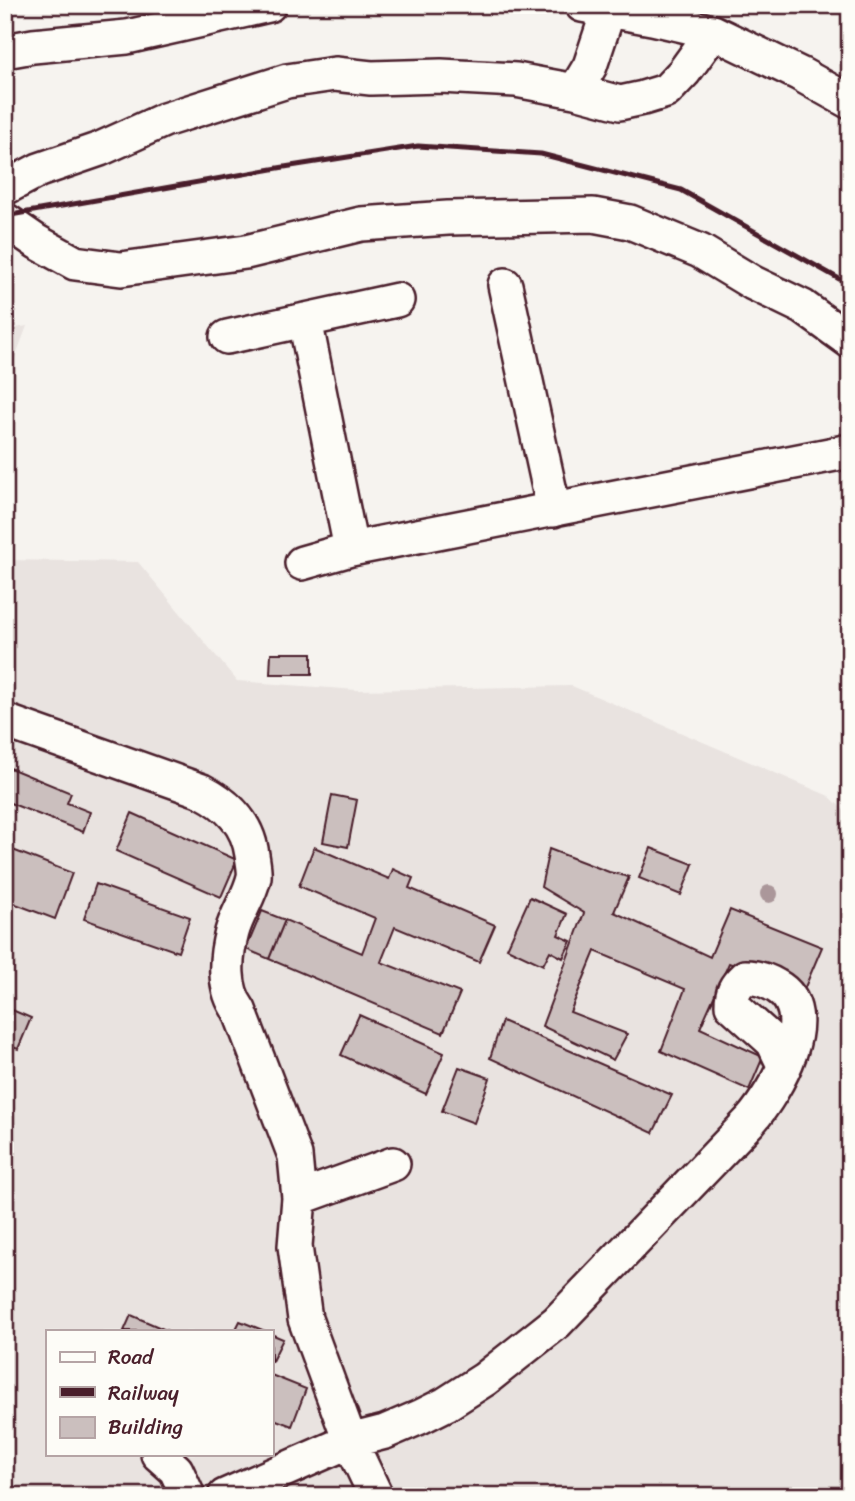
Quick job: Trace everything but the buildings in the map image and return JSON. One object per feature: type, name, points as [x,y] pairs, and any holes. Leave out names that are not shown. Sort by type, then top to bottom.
[{"type":"street","points":[[5,51],[127,37],[269,5]]},
{"type":"street","points":[[575,91],[590,66],[595,7],[713,32],[800,74],[850,102]]},
{"type":"street","points":[[5,188],[39,170],[100,149],[164,120],[287,81],[335,74],[371,78],[441,76],[516,80],[620,103],[666,91],[684,72],[713,32]]},
{"type":"street","points":[[5,220],[75,263],[121,269],[246,252],[361,224],[448,218],[593,215],[630,222],[700,251],[753,283],[803,307],[850,341]]},
{"type":"street","points":[[505,285],[554,510]]},
{"type":"street","points":[[227,337],[397,300]]},
{"type":"street","points":[[305,320],[351,549]]},
{"type":"street","points":[[302,562],[351,549],[850,451]]},
{"type":"street","points":[[5,721],[202,791],[222,802],[237,816],[251,842],[255,875],[232,933],[226,972],[230,999],[239,1010],[295,1156],[299,1198],[295,1246],[305,1320],[350,1441],[376,1496]]},
{"type":"street","points":[[225,1496],[260,1466],[385,1432],[446,1404],[485,1379],[556,1322],[751,1120],[773,1092],[784,1066]]},
{"type":"street","points":[[299,1198],[393,1164]]},
{"type":"street","points":[[160,1456],[176,1470],[188,1496]]},
{"type":"shaded area","points":[[27,326],[5,384],[5,330]]},
{"type":"shaded area","points":[[5,560],[138,562],[237,681],[357,690],[572,686],[829,796],[850,816],[850,1496],[5,1496]]},
{"type":"railway","points":[[5,216],[418,146],[541,154],[681,190],[850,285]]}]
